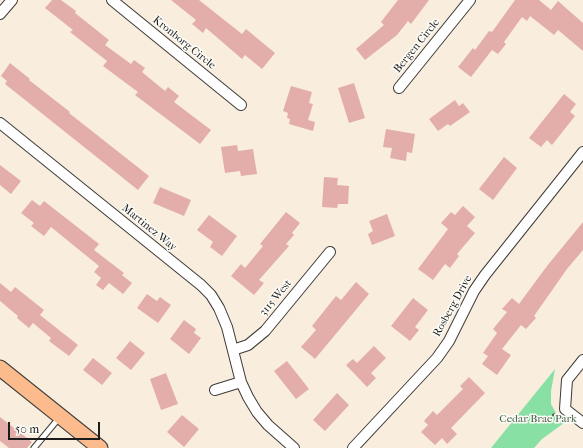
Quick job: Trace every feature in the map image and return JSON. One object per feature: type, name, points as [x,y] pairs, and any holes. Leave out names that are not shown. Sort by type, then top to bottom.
[{"type":"main road","points":[[0,368],[100,448]]},
{"type":"street","points":[[0,14],[12,0]]},
{"type":"street","name":"Kronborg Circle","points":[[112,0],[241,105]]},
{"type":"street","name":"Bergen Circle","points":[[399,88],[470,0]]},
{"type":"street","name":"Martinez Way","points":[[0,123],[201,285],[211,296],[219,308],[227,327],[241,382],[254,407],[268,426],[294,448]]},
{"type":"street","name":"Rosberg Drive","points":[[353,448],[437,358],[449,341],[474,291],[485,275],[583,152]]},
{"type":"street","name":"3115 West","points":[[234,350],[248,345],[265,331],[330,252]]},
{"type":"street","points":[[583,360],[567,380],[565,409],[583,423]]},
{"type":"street","points":[[215,390],[241,382]]},
{"type":"lane","points":[[34,448],[60,416]]},
{"type":"path","points":[[547,418],[555,414]]},
{"type":"green space","name":"Cedar Brae Park","points":[[555,369],[551,391],[551,404],[559,419],[564,423],[542,439],[534,448],[491,448]]},
{"type":"building","points":[[52,0],[61,0],[76,11],[75,13],[109,40],[105,45],[131,64],[134,60],[145,68],[142,72],[165,91],[168,87],[179,96],[174,102],[211,130],[200,144],[135,95],[138,92],[103,66],[107,61],[70,32],[73,30],[45,8]]},
{"type":"building","points":[[171,0],[199,0],[242,34],[246,29],[275,53],[262,69],[245,55],[242,59],[206,28],[203,33],[192,24],[196,20]]},
{"type":"building","points":[[398,0],[429,0],[411,24],[408,21],[397,35],[365,60],[356,49],[384,25],[381,22]]},
{"type":"building","points":[[515,0],[539,0],[551,10],[558,1],[583,23],[583,51],[558,30],[554,35],[530,16],[527,21],[522,17],[504,42],[506,44],[498,54],[492,50],[471,77],[458,67],[473,48],[475,50],[489,31],[492,32]]},
{"type":"building","points":[[10,63],[70,112],[69,113],[149,176],[138,190],[5,84],[7,81],[1,76]]},
{"type":"building","points":[[354,83],[365,118],[349,123],[338,88]]},
{"type":"building","points":[[291,86],[312,92],[309,103],[313,104],[308,120],[315,122],[313,131],[289,124],[290,119],[287,118],[288,113],[283,111]]},
{"type":"building","points":[[564,94],[576,104],[570,112],[575,116],[552,145],[547,140],[541,147],[529,138]]},
{"type":"building","points":[[455,100],[459,106],[463,103],[470,112],[450,126],[448,124],[438,131],[429,119]]},
{"type":"building","points":[[386,129],[415,134],[412,153],[407,152],[406,161],[390,158],[392,148],[383,147]]},
{"type":"building","points":[[237,145],[238,151],[253,149],[257,174],[241,176],[240,171],[225,173],[221,147]]},
{"type":"building","points":[[504,157],[517,168],[493,200],[479,189]]},
{"type":"building","points":[[0,165],[21,181],[11,194],[0,185]]},
{"type":"building","points":[[324,177],[338,178],[337,185],[349,186],[348,204],[338,204],[337,208],[322,207]]},
{"type":"building","points":[[160,187],[191,200],[184,216],[153,203]]},
{"type":"building","points":[[32,200],[40,206],[44,201],[99,244],[94,250],[124,273],[122,275],[132,283],[123,294],[109,283],[103,290],[96,285],[101,278],[94,272],[99,266],[51,227],[44,236],[31,226],[34,223],[21,213]]},
{"type":"building","points":[[463,206],[475,217],[467,226],[475,233],[457,254],[459,256],[450,268],[445,264],[433,280],[418,269],[448,229],[441,223],[451,212],[455,215]]},
{"type":"building","points":[[286,212],[300,223],[292,233],[294,235],[286,244],[289,246],[259,280],[264,283],[254,295],[231,276],[241,264],[245,268],[263,246],[260,244]]},
{"type":"building","points":[[387,214],[395,236],[372,245],[368,234],[373,231],[369,221]]},
{"type":"building","points":[[209,215],[237,236],[222,256],[210,247],[213,242],[197,230]]},
{"type":"building","points":[[583,222],[583,250],[567,269],[534,316],[536,318],[526,329],[521,325],[502,349],[511,355],[497,375],[482,364],[488,356],[483,353],[497,333],[493,329],[507,312],[502,309],[512,298],[519,304],[547,266]]},
{"type":"building","points":[[356,282],[369,294],[315,359],[301,347],[316,330],[312,326],[336,296],[341,300]]},
{"type":"building","points":[[0,283],[11,292],[15,287],[44,310],[40,315],[78,345],[69,356],[49,341],[51,338],[33,323],[29,328],[17,318],[18,316],[0,301]]},
{"type":"building","points":[[147,294],[157,301],[160,297],[171,305],[158,323],[137,308]]},
{"type":"building","points":[[413,298],[428,310],[415,327],[419,330],[410,341],[391,326]]},
{"type":"building","points":[[184,320],[196,329],[194,333],[201,338],[189,354],[170,339]]},
{"type":"building","points":[[130,341],[145,353],[131,370],[116,358]]},
{"type":"building","points":[[374,346],[386,358],[371,373],[376,378],[367,387],[346,365],[353,359],[357,363]]},
{"type":"building","points":[[93,358],[112,373],[102,385],[83,370]]},
{"type":"building","points":[[287,361],[309,389],[296,399],[274,371]]},
{"type":"building","points":[[166,373],[178,404],[161,410],[150,379]]},
{"type":"building","points":[[469,377],[485,393],[451,428],[457,434],[447,444],[442,438],[435,445],[421,432],[428,425],[424,421],[433,411],[437,415],[463,389],[460,386]]},
{"type":"building","points":[[337,393],[349,405],[325,431],[313,420]]},
{"type":"building","points":[[182,415],[199,429],[184,447],[167,432]]},
{"type":"building","points":[[0,417],[32,442],[27,448],[9,448],[0,441]]}]
